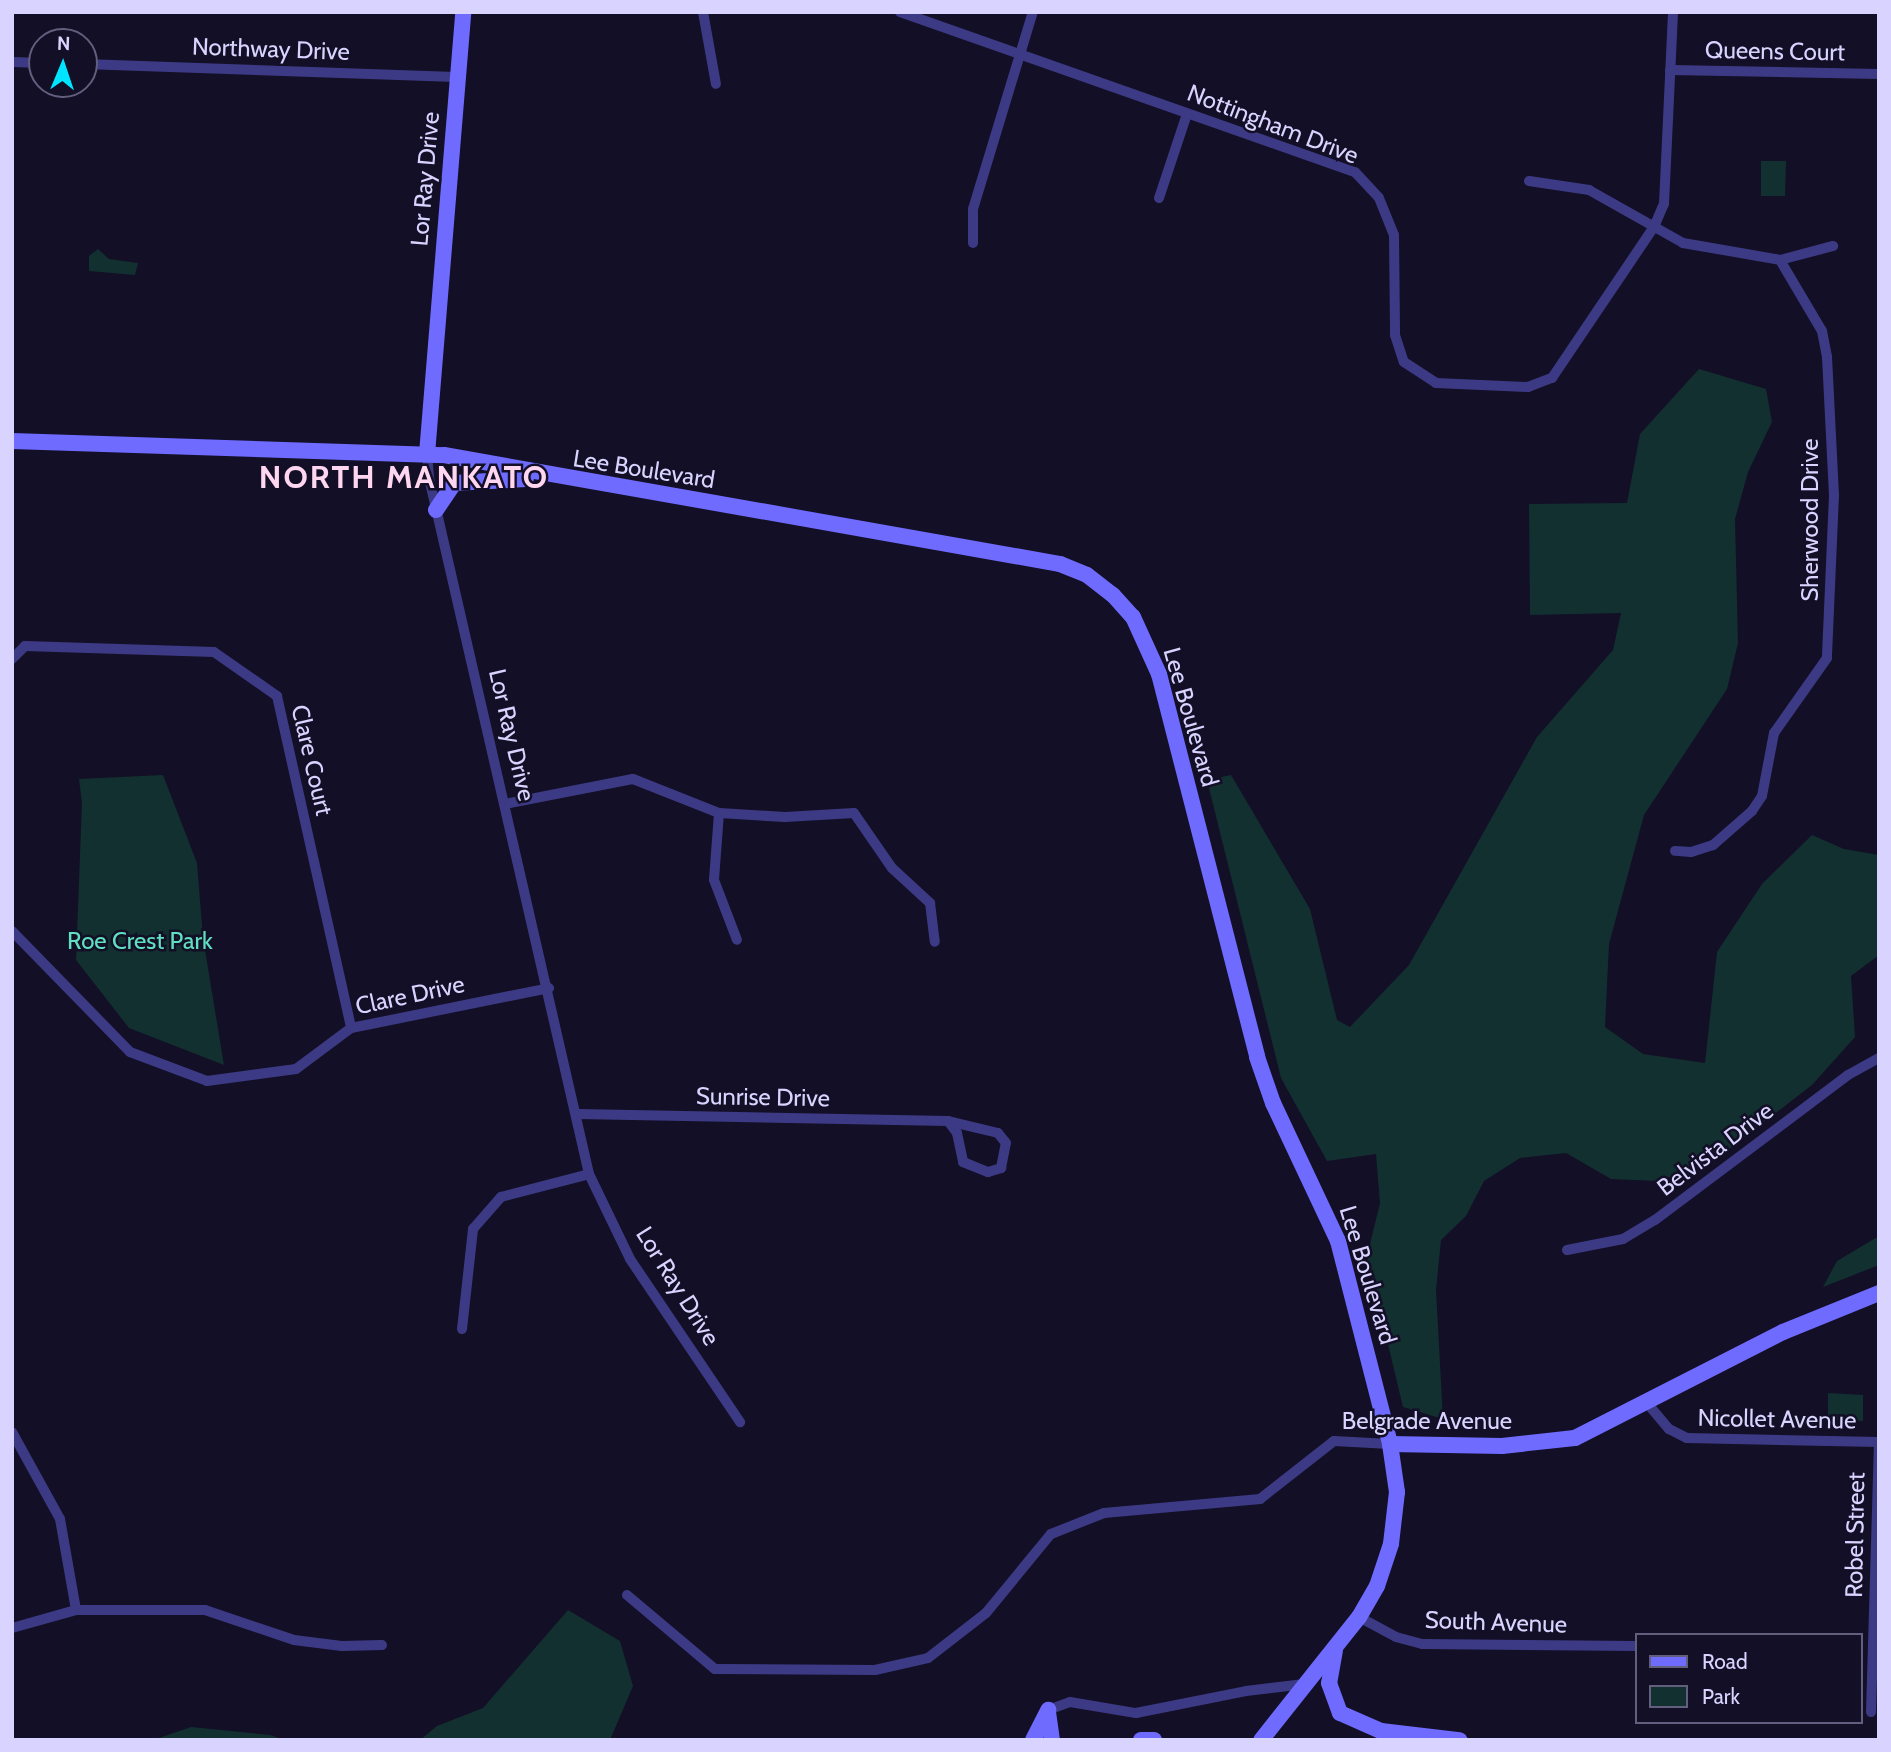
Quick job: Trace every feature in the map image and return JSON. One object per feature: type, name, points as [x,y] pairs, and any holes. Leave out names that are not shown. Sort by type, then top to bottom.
[{"type":"main road","name":"Lor Ray Drive","points":[[427,454],[463,12]]},
{"type":"main road","name":"Lee Boulevard","points":[[12,441],[427,454],[1060,564],[1087,575],[1133,617],[1159,674],[1257,1057],[1273,1103],[1338,1241],[1390,1444],[1397,1492],[1391,1544],[1377,1586],[1359,1617],[1261,1740]]},
{"type":"main road","points":[[436,510],[454,483],[557,478]]},
{"type":"main road","name":"Belgrade Avenue","points":[[1390,1444],[1537,1444],[1575,1438],[1783,1332],[1879,1293]]},
{"type":"main road","points":[[1335,1647],[1329,1683],[1340,1713],[1381,1731],[1459,1740]]},
{"type":"main road","points":[[1033,1740],[1048,1710]]},
{"type":"main road","points":[[1048,1710],[1052,1740]]},
{"type":"main road","points":[[1141,1740],[1154,1740]]},
{"type":"street","points":[[704,12],[716,84]]},
{"type":"street","name":"Nottingham Drive","points":[[900,12],[1355,172],[1379,198],[1394,235],[1395,335],[1404,362],[1436,383],[1528,387],[1552,378],[1654,227],[1664,204],[1673,12]]},
{"type":"street","points":[[973,243],[974,209],[1017,54],[1033,12]]},
{"type":"street","name":"Northway Drive","points":[[98,64],[456,77]]},
{"type":"street","name":"Queens Court","points":[[1671,69],[1879,74]]},
{"type":"street","points":[[1159,198],[1187,114]]},
{"type":"street","points":[[1529,181],[1589,190],[1683,243],[1780,260],[1833,246]]},
{"type":"street","name":"Sherwood Drive","points":[[1675,852],[1691,852],[1713,845],[1752,811],[1762,796],[1774,733],[1819,671],[1831,641],[1834,495],[1828,357],[1822,331],[1780,260]]},
{"type":"street","name":"Lor Ray Drive","points":[[427,454],[436,510],[549,988],[589,1174],[630,1259],[740,1422]]},
{"type":"street","name":"Clare Court","points":[[12,659],[25,646],[214,652],[277,696],[351,1028]]},
{"type":"street","points":[[505,804],[633,779],[719,813],[785,817],[854,813],[892,868],[930,903],[936,942]]},
{"type":"street","points":[[719,813],[714,880],[737,940]]},
{"type":"street","name":"Clare Drive","points":[[12,931],[130,1052],[207,1081],[296,1069],[351,1028],[549,988]]},
{"type":"street","name":"Belvista Drive","points":[[1567,1250],[1623,1239],[1655,1220],[1848,1075],[1879,1058]]},
{"type":"street","name":"Sunrise Drive","points":[[578,1114],[948,1121],[998,1133],[1006,1143],[1001,1168],[988,1172],[963,1162],[957,1133],[948,1121]]},
{"type":"street","points":[[462,1329],[472,1229],[501,1197],[589,1174]]},
{"type":"street","name":"Nicollet Avenue","points":[[1647,1403],[1669,1429],[1687,1438],[1879,1442]]},
{"type":"street","points":[[12,1432],[60,1519],[76,1610]]},
{"type":"street","name":"Belgrade Avenue","points":[[627,1595],[715,1669],[876,1670],[928,1658],[986,1613],[1051,1534],[1104,1513],[1260,1499],[1334,1441],[1390,1444]]},
{"type":"street","name":"Robel Street","points":[[1871,1712],[1876,1649],[1879,1442]]},
{"type":"street","points":[[12,1628],[76,1610],[205,1610],[294,1640],[342,1646],[382,1645]]},
{"type":"street","name":"South Avenue","points":[[1359,1617],[1396,1637],[1422,1644],[1636,1646]]},
{"type":"street","points":[[1048,1710],[1070,1702],[1136,1713],[1246,1691],[1305,1684]]},
{"type":"green space","points":[[1761,161],[1786,161],[1785,196],[1761,196]]},
{"type":"green space","points":[[98,249],[109,259],[138,263],[135,275],[89,271],[89,256]]},
{"type":"green space","points":[[1699,369],[1766,389],[1772,422],[1748,472],[1735,519],[1738,643],[1727,689],[1644,815],[1609,944],[1605,1027],[1643,1054],[1705,1063],[1717,952],[1762,884],[1812,835],[1844,849],[1879,855],[1879,955],[1851,976],[1855,1037],[1812,1085],[1708,1165],[1657,1181],[1611,1179],[1566,1153],[1520,1158],[1484,1181],[1466,1216],[1441,1240],[1436,1290],[1443,1419],[1403,1407],[1367,1256],[1380,1203],[1376,1154],[1327,1161],[1281,1078],[1207,780],[1231,775],[1310,909],[1337,1020],[1350,1027],[1409,965],[1537,737],[1613,650],[1621,613],[1530,615],[1529,504],[1627,503],[1640,434]]},
{"type":"green space","name":"Roe Crest Park","points":[[163,775],[197,863],[203,938],[224,1065],[129,1028],[76,960],[82,803],[79,779]]},
{"type":"green space","points":[[1879,1236],[1879,1265],[1823,1287],[1837,1261]]},
{"type":"green space","points":[[1828,1393],[1863,1395],[1863,1421],[1828,1420]]},
{"type":"green space","points":[[568,1610],[620,1641],[633,1686],[610,1740],[420,1740],[437,1726],[483,1708]]},
{"type":"green space","points":[[191,1727],[270,1735],[285,1740],[153,1740]]},
{"type":"district","name":"NORTH MANKATO","points":[[404,477]]}]
